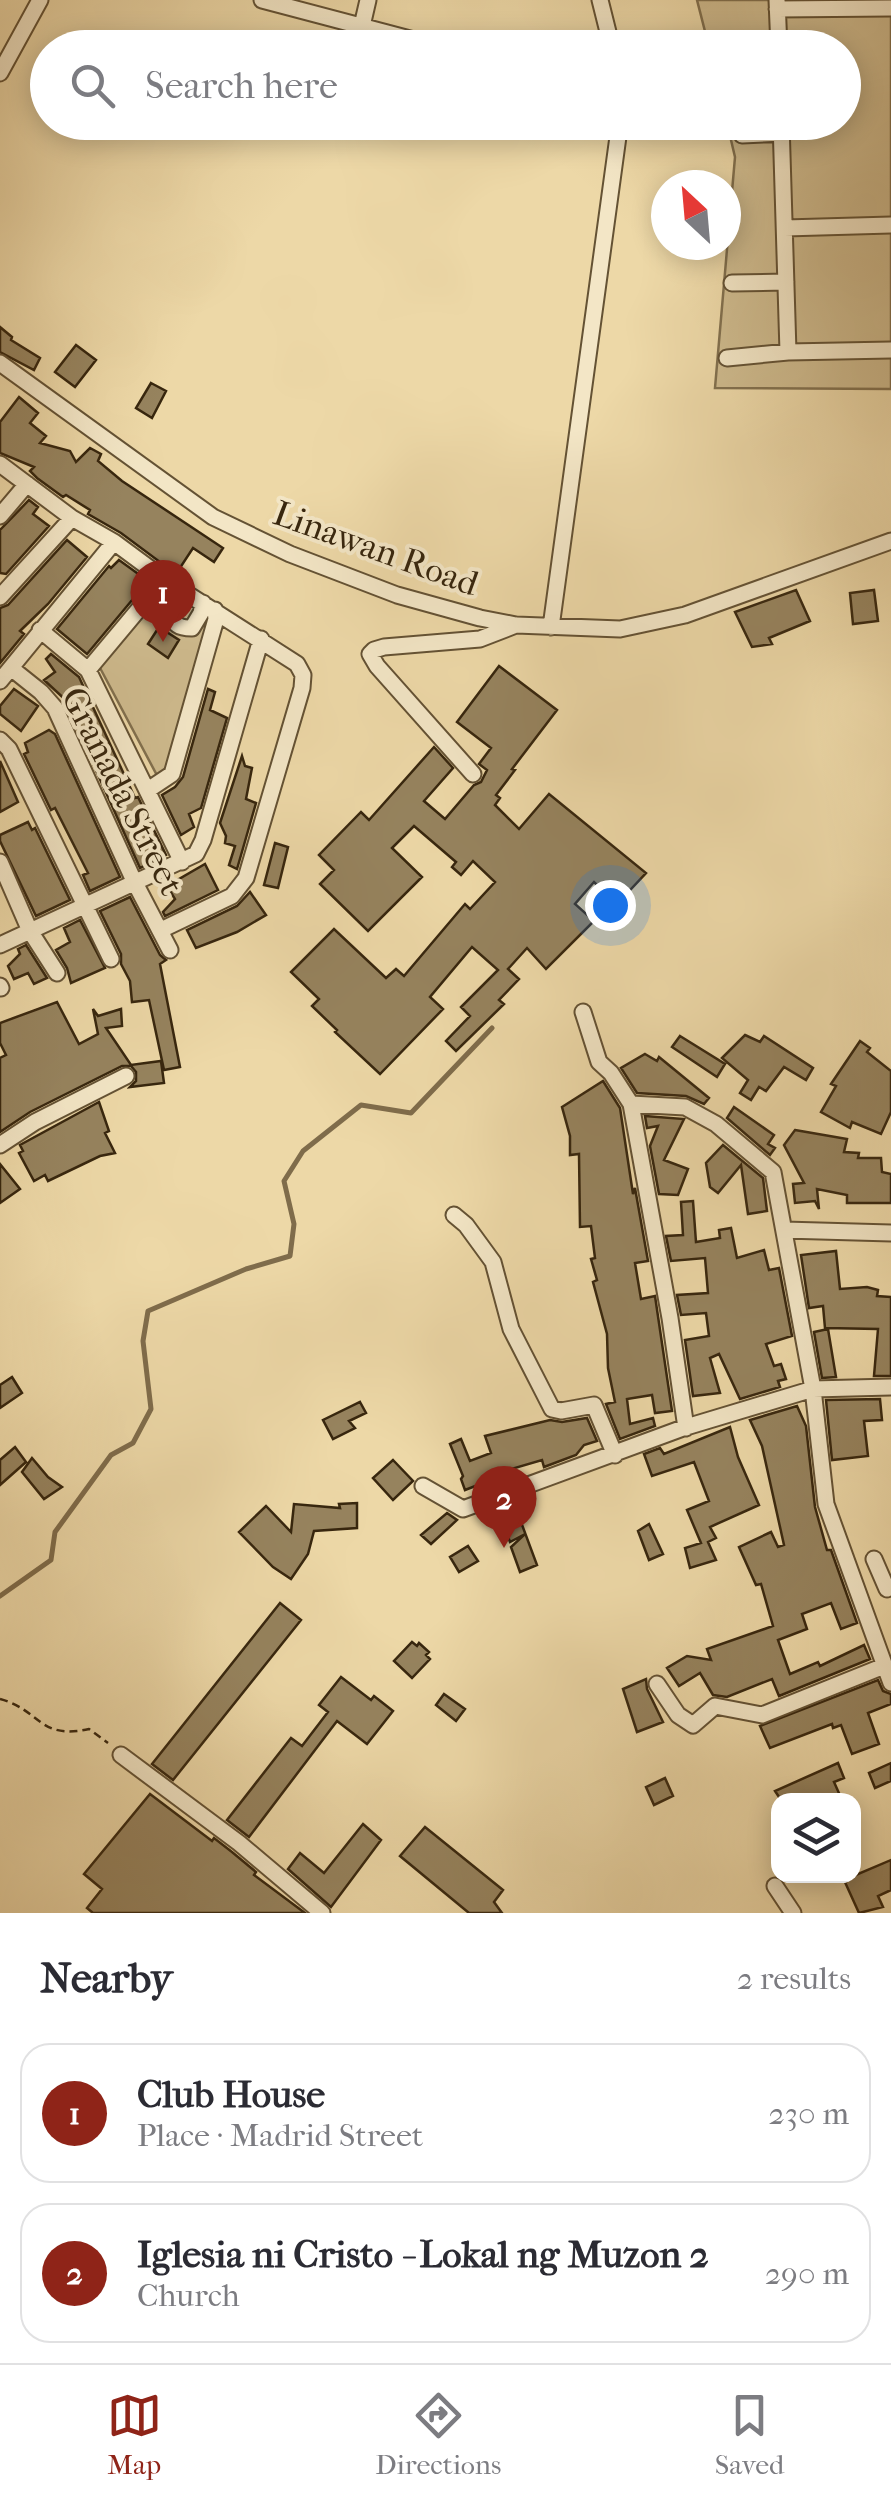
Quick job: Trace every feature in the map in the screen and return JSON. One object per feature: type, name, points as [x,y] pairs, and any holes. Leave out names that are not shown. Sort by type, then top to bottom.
[{"type":"street","points":[[0,73],[40,0]]},
{"type":"street","points":[[262,0],[377,30]]},
{"type":"street","points":[[362,26],[368,0]]},
{"type":"street","points":[[600,0],[608,30]]},
{"type":"street","points":[[778,30],[777,5],[891,8]]},
{"type":"street","points":[[551,627],[618,140]]},
{"type":"street","points":[[781,140],[788,352]]},
{"type":"street","points":[[785,228],[891,225]]},
{"type":"street","points":[[732,283],[786,282]]},
{"type":"street","points":[[727,358],[788,352],[891,350]]},
{"type":"street","name":"Linawan Road","points":[[0,363],[213,517],[290,554],[397,595],[516,625],[620,630],[684,615],[891,541]]},
{"type":"street","points":[[0,464],[72,518],[261,639],[297,664],[304,675],[246,878],[232,896],[161,930]]},
{"type":"street","points":[[0,516],[27,484]]},
{"type":"street","points":[[0,597],[72,518]]},
{"type":"street","points":[[5,674],[114,542]]},
{"type":"street","points":[[171,584],[170,613],[174,624],[192,628],[209,607]]},
{"type":"street","points":[[88,670],[171,584]]},
{"type":"street","points":[[148,790],[172,774],[216,618],[209,607]]},
{"type":"street","points":[[473,774],[376,666],[370,654],[384,648],[480,639],[516,625]]},
{"type":"street","points":[[40,630],[88,670],[182,862]]},
{"type":"street","points":[[0,945],[196,854],[261,639]]},
{"type":"street","name":"Granada Street","points":[[5,674],[41,692],[55,708],[170,950]]},
{"type":"street","points":[[0,740],[9,750],[112,960]]},
{"type":"street","points":[[0,862],[30,931],[57,973]]},
{"type":"street","points":[[584,1012],[599,1062],[631,1104],[686,1428]]},
{"type":"street","points":[[0,1145],[35,1122],[126,1076]]},
{"type":"street","points":[[631,1104],[685,1107],[716,1124],[768,1166],[776,1180],[813,1389],[826,1504],[891,1683]]},
{"type":"street","points":[[454,1215],[493,1262],[511,1329],[552,1410],[594,1406],[615,1455]]},
{"type":"street","points":[[784,1230],[891,1234]]},
{"type":"street","points":[[423,1486],[463,1510],[686,1428],[813,1389],[891,1387]]},
{"type":"street","points":[[891,1552],[871,1560],[888,1589],[891,1587]]},
{"type":"street","points":[[656,1684],[678,1716],[693,1724],[715,1706],[762,1716],[884,1666]]},
{"type":"street","points":[[121,1754],[322,1913]]},
{"type":"street","points":[[775,1886],[793,1913]]},
{"type":"path","points":[[0,1699],[56,1732],[97,1732],[121,1754]]},
{"type":"shaded area","points":[[697,0],[891,0],[891,389],[715,388],[726,260],[741,260],[741,170],[734,170],[731,140],[861,140],[861,30],[705,30]]},
{"type":"shaded area","points":[[170,577],[181,583],[166,605],[178,632],[217,606],[173,762],[160,781],[99,666]]},
{"type":"building","points":[[0,327],[11,340],[40,358],[34,370],[0,352]]},
{"type":"building","points":[[76,345],[96,360],[75,387],[55,372]]},
{"type":"building","points":[[151,383],[166,391],[152,418],[136,408]]},
{"type":"building","points":[[19,397],[38,413],[30,423],[46,436],[40,443],[70,451],[76,462],[90,448],[101,454],[98,461],[122,481],[223,548],[214,562],[193,548],[176,574],[88,514],[90,510],[37,478],[30,471],[34,467],[0,453],[0,422]]},
{"type":"building","points":[[29,500],[38,507],[33,514],[49,526],[6,574],[0,573],[0,530]]},
{"type":"building","points":[[67,540],[87,557],[20,631],[24,634],[0,663],[0,608],[8,605]]},
{"type":"building","points":[[119,560],[148,581],[87,654],[57,629],[109,566]]},
{"type":"building","points":[[796,590],[810,621],[769,638],[772,644],[752,647],[735,612]]},
{"type":"building","points":[[874,590],[878,621],[853,624],[850,593]]},
{"type":"building","points":[[159,627],[179,640],[168,658],[148,644]]},
{"type":"building","points":[[51,654],[79,677],[166,855],[140,868],[76,726],[83,716],[44,680],[55,672],[46,659]]},
{"type":"building","points":[[499,666],[557,710],[512,769],[515,770],[496,795],[500,798],[495,805],[519,829],[549,794],[646,873],[617,904],[594,882],[575,904],[594,921],[546,969],[527,948],[508,969],[519,979],[499,1000],[504,1004],[456,1051],[446,1041],[470,1016],[461,1007],[498,970],[472,947],[430,997],[443,1009],[380,1074],[312,1006],[319,999],[291,972],[334,929],[386,978],[396,969],[404,976],[465,904],[470,909],[495,882],[473,861],[461,875],[452,867],[456,862],[414,826],[392,848],[422,877],[368,931],[320,884],[334,870],[319,855],[361,812],[369,820],[434,747],[453,768],[424,801],[445,819],[481,782],[487,770],[479,764],[491,748],[457,722]]},
{"type":"building","points":[[14,689],[38,706],[21,731],[0,714],[0,706]]},
{"type":"building","points":[[208,689],[215,692],[210,710],[227,718],[201,808],[189,814],[194,827],[181,835],[162,795],[183,777]]},
{"type":"building","points":[[49,730],[55,734],[120,877],[90,891],[83,875],[88,873],[24,754],[28,752],[25,743]]},
{"type":"building","points":[[242,756],[245,766],[252,768],[246,799],[256,803],[237,869],[229,865],[235,846],[225,843],[220,823]]},
{"type":"building","points":[[0,761],[18,802],[0,812]]},
{"type":"building","points":[[28,822],[32,830],[35,828],[70,900],[36,916],[0,841],[0,835]]},
{"type":"building","points":[[275,843],[288,847],[278,888],[264,885]]},
{"type":"building","points":[[205,864],[218,890],[165,916],[163,912],[175,899],[167,886]]},
{"type":"building","points":[[250,892],[266,915],[237,932],[196,948],[187,930],[237,906]]},
{"type":"building","points":[[130,897],[166,960],[160,964],[180,1067],[164,1070],[149,1000],[132,1002],[121,954],[100,911]]},
{"type":"building","points":[[80,920],[105,968],[71,983],[56,950],[70,942],[64,928]]},
{"type":"building","points":[[26,945],[47,978],[34,984],[28,973],[14,979],[8,966],[20,954],[18,949]]},
{"type":"building","points":[[57,1002],[79,1044],[98,1034],[93,1009],[98,1016],[121,1009],[122,1026],[106,1028],[131,1065],[161,1061],[164,1083],[130,1087],[136,1081],[136,1072],[131,1066],[122,1066],[30,1112],[0,1132],[0,1058],[6,1055],[0,1043],[0,1023]]},
{"type":"building","points":[[745,1035],[760,1042],[764,1036],[813,1068],[806,1080],[784,1067],[766,1091],[759,1087],[751,1100],[740,1093],[748,1080],[722,1058]]},
{"type":"building","points":[[680,1036],[725,1064],[717,1077],[672,1047]]},
{"type":"building","points":[[860,1041],[870,1048],[867,1052],[891,1071],[891,1112],[881,1134],[852,1122],[850,1128],[821,1112],[836,1086],[831,1084]]},
{"type":"building","points":[[645,1054],[657,1061],[659,1057],[709,1098],[704,1104],[686,1096],[637,1093],[621,1068]]},
{"type":"building","points":[[603,1081],[620,1108],[648,1261],[635,1263],[641,1299],[655,1296],[672,1411],[655,1413],[652,1395],[627,1399],[630,1424],[653,1418],[655,1426],[620,1439],[606,1404],[615,1402],[607,1334],[593,1282],[597,1280],[591,1259],[595,1258],[591,1226],[580,1227],[579,1154],[570,1155],[570,1136],[562,1107]]},
{"type":"building","points":[[99,1102],[109,1131],[105,1133],[115,1153],[100,1156],[48,1181],[45,1175],[34,1181],[19,1153],[23,1151],[20,1145]]},
{"type":"building","points":[[734,1107],[774,1135],[768,1144],[775,1148],[770,1155],[727,1118]]},
{"type":"building","points":[[645,1116],[684,1119],[664,1160],[688,1169],[678,1195],[659,1194],[650,1146],[658,1126],[647,1128]]},
{"type":"building","points":[[795,1130],[847,1139],[844,1152],[859,1153],[858,1158],[881,1158],[882,1172],[891,1174],[891,1203],[847,1203],[847,1195],[817,1189],[819,1209],[815,1201],[795,1203],[793,1184],[804,1183],[784,1145]]},
{"type":"building","points":[[723,1145],[763,1178],[767,1211],[748,1214],[741,1165],[718,1193],[710,1187],[706,1163]]},
{"type":"building","points":[[0,1164],[20,1189],[0,1203]]},
{"type":"building","points":[[693,1201],[696,1242],[720,1238],[719,1230],[731,1228],[737,1258],[764,1250],[769,1270],[779,1268],[792,1336],[766,1344],[774,1366],[781,1364],[786,1379],[778,1381],[780,1387],[740,1399],[719,1354],[710,1358],[720,1393],[693,1396],[685,1340],[709,1336],[706,1313],[681,1315],[677,1295],[708,1293],[705,1258],[671,1261],[666,1236],[683,1235],[681,1202]]},
{"type":"building","points":[[836,1251],[840,1289],[867,1287],[878,1290],[877,1296],[891,1297],[891,1376],[874,1376],[878,1329],[825,1328],[823,1306],[809,1308],[801,1255]]},
{"type":"building","points":[[828,1329],[836,1377],[822,1378],[814,1332]]},
{"type":"building","points":[[12,1377],[22,1393],[0,1408],[0,1385]]},
{"type":"building","points":[[880,1399],[882,1420],[864,1421],[868,1456],[832,1460],[826,1400]]},
{"type":"building","points":[[360,1402],[366,1413],[349,1421],[355,1428],[333,1439],[323,1420]]},
{"type":"building","points":[[797,1406],[806,1426],[815,1507],[827,1550],[831,1550],[857,1623],[841,1629],[831,1603],[802,1614],[807,1629],[778,1640],[790,1674],[818,1662],[820,1666],[864,1645],[870,1659],[779,1696],[772,1679],[727,1697],[713,1695],[700,1673],[679,1686],[667,1668],[687,1656],[711,1660],[707,1649],[773,1626],[761,1584],[756,1585],[739,1547],[771,1532],[778,1547],[784,1545],[762,1446],[750,1420]]},
{"type":"building","points":[[587,1418],[597,1441],[584,1445],[576,1455],[544,1467],[542,1460],[498,1473],[501,1483],[491,1487],[488,1481],[465,1490],[450,1444],[461,1439],[470,1461],[491,1453],[485,1436],[550,1420]]},
{"type":"building","points":[[730,1427],[759,1505],[710,1527],[716,1538],[708,1542],[716,1560],[690,1568],[685,1548],[701,1543],[687,1510],[709,1501],[694,1462],[652,1476],[644,1454],[660,1448],[664,1454]]},
{"type":"building","points":[[15,1447],[26,1462],[0,1485],[0,1460]]},
{"type":"building","points":[[32,1458],[62,1487],[44,1499],[22,1472]]},
{"type":"building","points":[[393,1460],[413,1481],[393,1500],[373,1478]]},
{"type":"building","points":[[357,1503],[357,1528],[314,1531],[308,1554],[291,1579],[273,1567],[239,1532],[266,1506],[291,1532],[294,1504],[340,1508],[339,1504]]},
{"type":"building","points":[[447,1513],[457,1520],[431,1544],[421,1535]]},
{"type":"building","points":[[518,1514],[537,1565],[520,1572],[511,1547],[525,1534],[510,1542],[502,1521]]},
{"type":"building","points":[[649,1524],[663,1554],[649,1560],[638,1531]]},
{"type":"building","points":[[468,1546],[478,1561],[459,1572],[450,1557]]},
{"type":"building","points":[[280,1603],[301,1620],[173,1780],[152,1764]]},
{"type":"building","points":[[412,1642],[429,1652],[426,1655],[430,1659],[412,1678],[394,1661]]},
{"type":"building","points":[[341,1677],[393,1711],[367,1744],[337,1721],[249,1837],[227,1820],[291,1738],[302,1746],[328,1712],[319,1705]]},
{"type":"building","points":[[646,1679],[663,1722],[637,1732],[623,1689]]},
{"type":"building","points":[[878,1680],[883,1691],[891,1694],[891,1704],[868,1713],[879,1744],[852,1754],[841,1725],[833,1728],[832,1724],[770,1748],[760,1726]]},
{"type":"building","points":[[444,1694],[465,1709],[456,1721],[436,1705]]},
{"type":"building","points":[[838,1763],[844,1778],[834,1782],[839,1793],[775,1791]]},
{"type":"building","points":[[891,1763],[891,1781],[875,1788],[869,1773]]},
{"type":"building","points":[[665,1778],[673,1796],[654,1805],[646,1787]]},
{"type":"building","points":[[150,1794],[212,1841],[214,1838],[256,1872],[254,1875],[305,1913],[93,1913],[87,1908],[102,1889],[84,1874]]},
{"type":"building","points":[[363,1824],[381,1840],[331,1907],[288,1869],[300,1853],[324,1873]]},
{"type":"building","points":[[425,1827],[503,1890],[494,1902],[502,1913],[469,1913],[400,1856]]},
{"type":"building","points":[[891,1860],[891,1890],[878,1896],[883,1907],[859,1913],[845,1883],[861,1883],[861,1873]]},
{"type":"waterway","points":[[0,1596],[51,1560],[55,1532],[111,1455],[133,1443],[151,1409],[143,1341],[148,1311],[246,1269],[290,1256],[294,1224],[284,1181],[303,1151],[361,1105],[411,1113],[492,1028]]},
{"type":"place","name":"Club House","points":[[163,642]]},
{"type":"place","name":"Iglesia ni Cristo - Lokal ng Muzon 2","points":[[504,1548]]}]
